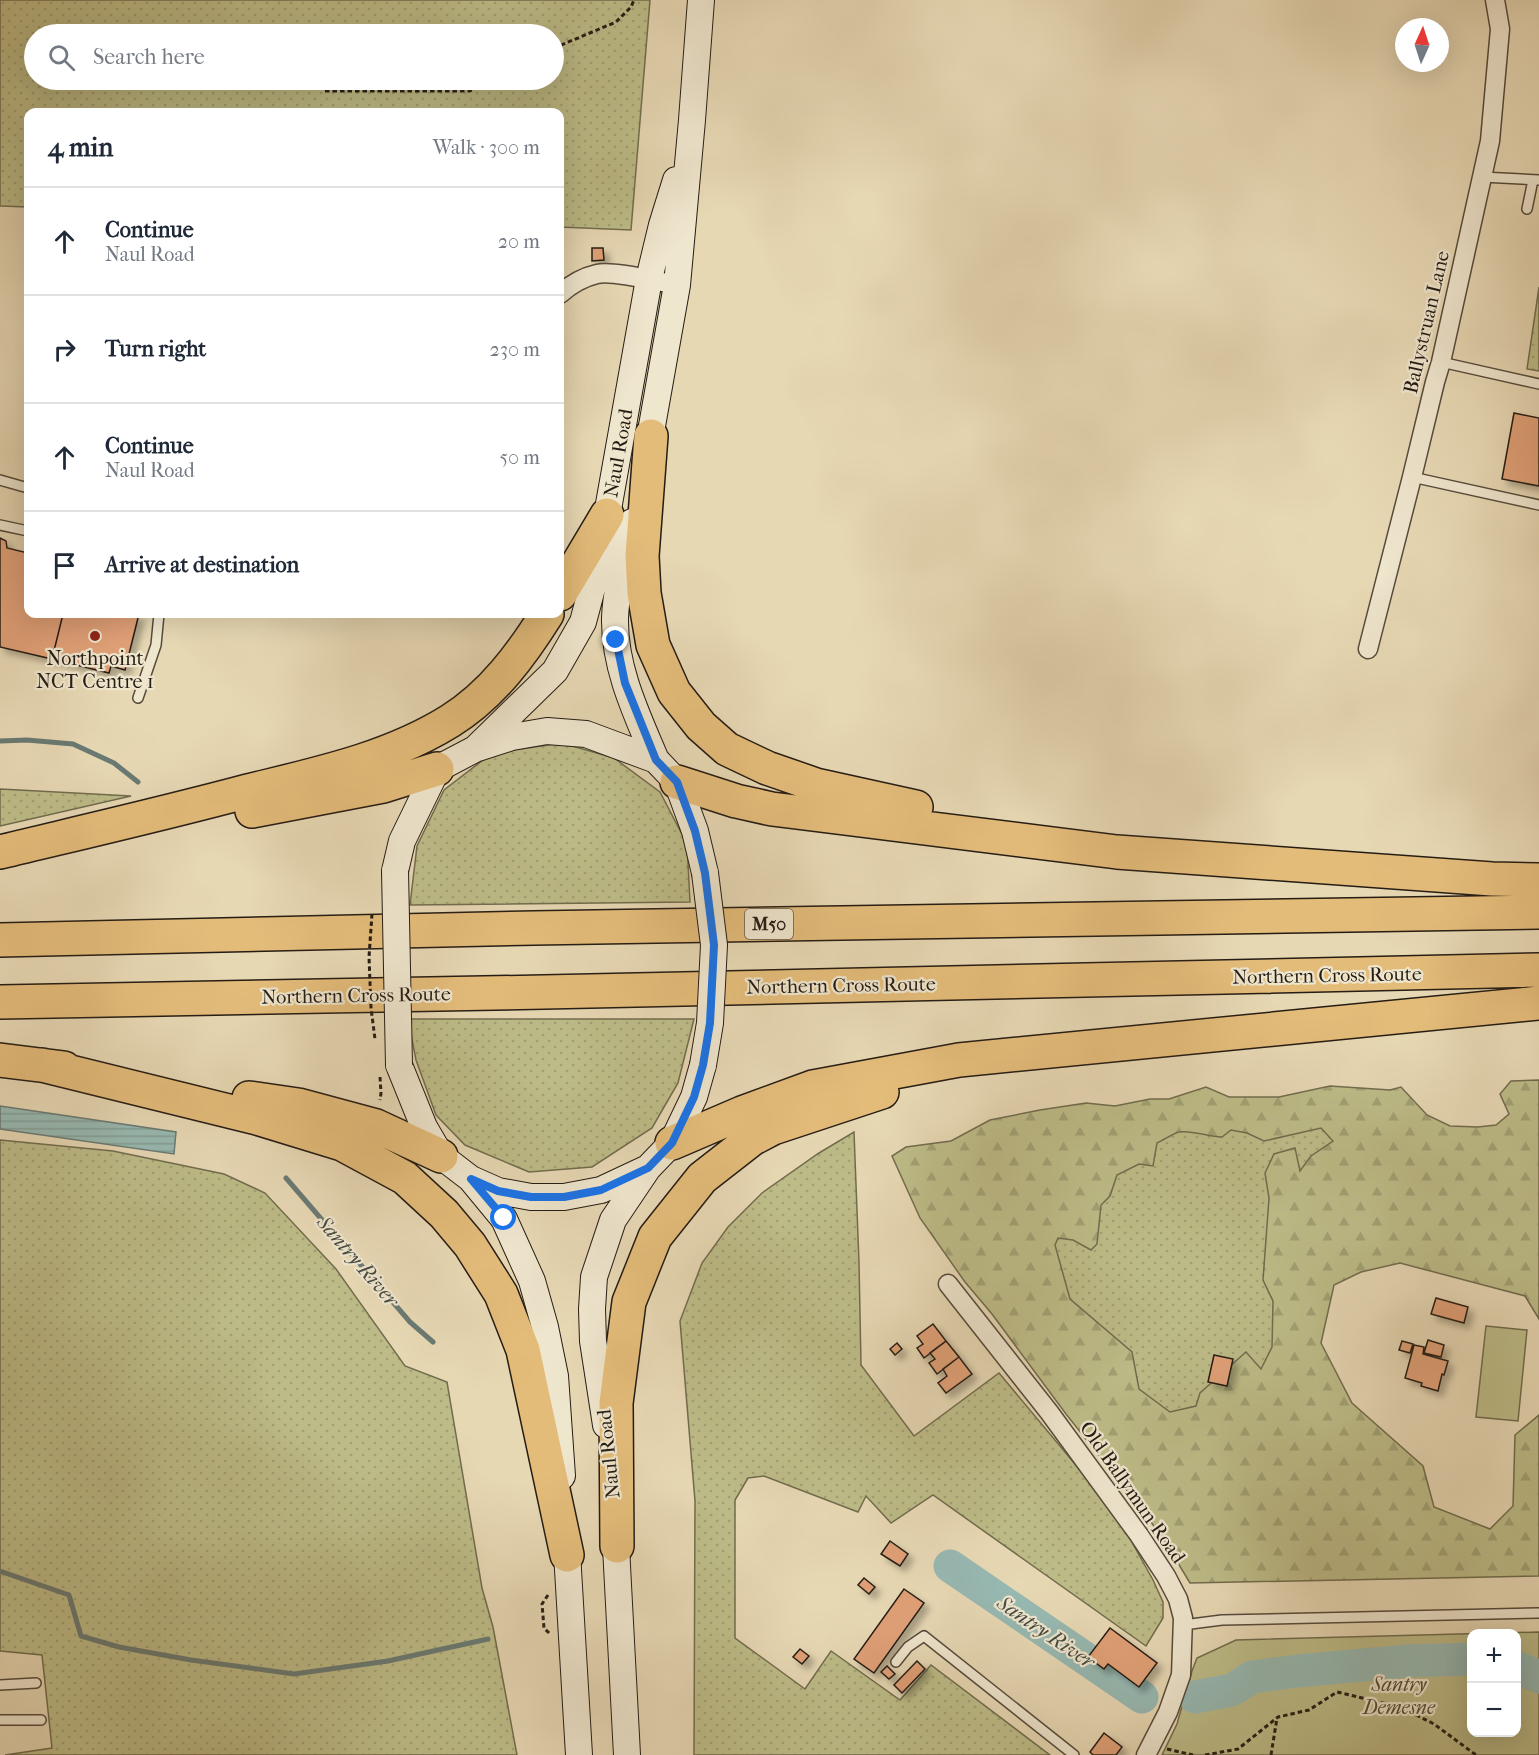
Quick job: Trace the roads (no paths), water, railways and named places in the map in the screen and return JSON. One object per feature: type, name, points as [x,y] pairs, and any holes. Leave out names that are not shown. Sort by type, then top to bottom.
[{"type":"highway","points":[[651,436],[642,556],[653,645],[674,692],[701,726],[727,748],[767,768],[816,785],[1118,852]]},
{"type":"highway","points":[[564,587],[607,515]]},
{"type":"highway","points":[[0,854],[338,768],[409,743],[451,720],[492,687],[528,643],[544,618]]},
{"type":"highway","points":[[0,854],[161,829],[360,791],[437,769]]},
{"type":"highway","points":[[666,771],[736,801],[772,808],[1118,852],[1492,879],[1539,880]]},
{"type":"highway","name":"M50","points":[[0,940],[534,928],[1539,912]]},
{"type":"highway","name":"Northern Cross Route","points":[[0,1002],[1539,970]]},
{"type":"highway","points":[[672,1143],[742,1113],[813,1087],[959,1060],[1539,1003]]},
{"type":"highway","points":[[617,1546],[616,1403],[629,1302],[655,1237],[702,1178],[752,1139],[784,1124],[907,1083],[1086,1047]]},
{"type":"highway","points":[[0,1060],[298,1105],[376,1126],[441,1156]]},
{"type":"highway","points":[[42,1065],[257,1118],[342,1144],[405,1178],[444,1214],[470,1245],[501,1294],[523,1350],[567,1555]]},
{"type":"main road","name":"Naul Road","points":[[627,1755],[617,1546],[607,1434],[593,1341],[594,1277],[613,1220],[648,1168],[672,1143],[694,1097],[703,1065],[710,1023],[714,945],[705,873],[695,831],[625,683],[616,640],[615,617],[635,507],[651,436],[677,285],[701,0]]},
{"type":"main road","name":"Naul Road","points":[[475,749],[555,671],[583,622],[596,573],[649,279],[692,120]]},
{"type":"main road","points":[[579,1755],[555,1376],[532,1281],[504,1218],[471,1179],[441,1156],[389,1069],[395,871],[402,841],[437,769],[475,749],[512,737],[547,731],[586,734],[666,771]]},
{"type":"main road","points":[[471,1179],[498,1191],[531,1197],[564,1197],[601,1190],[648,1168]]},
{"type":"street","name":"Ballystruan Lane","points":[[1368,650],[1441,362],[1490,141],[1500,29],[1495,0]]},
{"type":"street","points":[[564,291],[571,285],[598,273],[677,285]]},
{"type":"street","name":"Old Ballymun Road","points":[[948,1284],[1049,1412],[1139,1535],[1178,1599],[1183,1618],[1182,1661],[1178,1685],[1168,1712],[1148,1750]]},
{"type":"lane","points":[[1482,177],[1536,180],[1527,209]]},
{"type":"lane","points":[[1441,362],[1539,384]]},
{"type":"lane","points":[[1412,477],[1539,506]]},
{"type":"lane","points":[[0,480],[24,487]]},
{"type":"lane","points":[[0,525],[24,530]]},
{"type":"lane","points":[[138,698],[156,645],[159,618]]},
{"type":"lane","points":[[1183,1625],[1222,1620],[1539,1613]]},
{"type":"lane","points":[[896,1662],[908,1647],[924,1636],[1074,1755]]},
{"type":"lane","points":[[0,1685],[36,1683]]},
{"type":"lane","points":[[0,1720],[41,1720]]},
{"type":"water","points":[[0,1106],[176,1132],[174,1154],[0,1129]]},
{"type":"waterway","name":"Santry River","points":[[0,741],[27,740],[73,744],[114,763],[138,782]]},
{"type":"waterway","name":"Santry River","points":[[286,1178],[410,1322],[433,1342]]},
{"type":"waterway","name":"Santry River","points":[[950,1566],[1142,1697]]},
{"type":"waterway","points":[[0,1571],[69,1595],[81,1636],[119,1647],[191,1660],[294,1674],[388,1661],[488,1639]]},
{"type":"waterway","name":"Santry River","points":[[1195,1697],[1232,1690],[1252,1677],[1407,1661],[1467,1659]]},
{"type":"waterway","name":"Santry River","points":[[1521,1669],[1539,1677]]},
{"type":"place","name":"Northpoint NCT Centre 1","points":[[95,636]]},
{"type":"park label","name":"Santry Demesne","points":[[1399,1696]]}]
